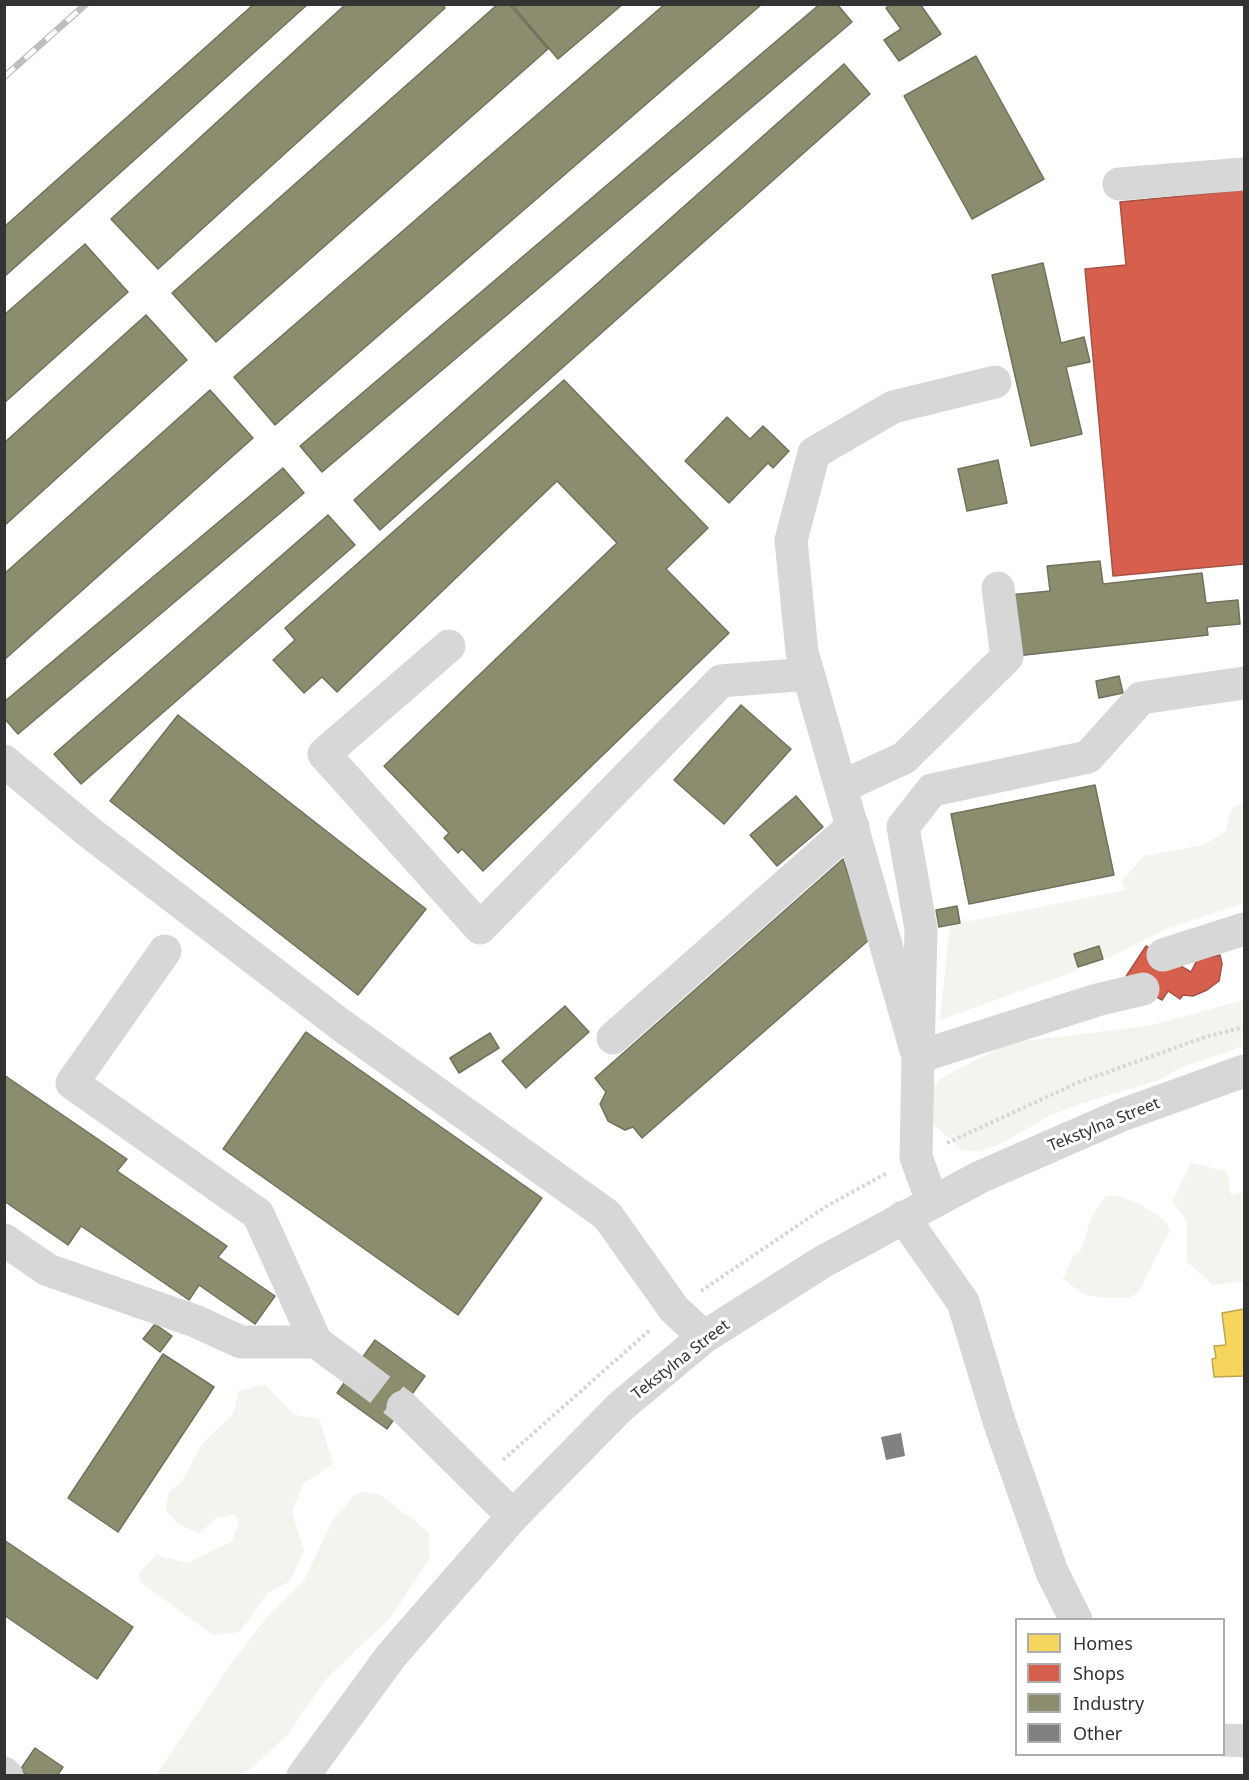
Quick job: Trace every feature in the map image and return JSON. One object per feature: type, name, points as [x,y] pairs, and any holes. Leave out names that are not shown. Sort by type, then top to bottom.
[{"type":"street","points":[[1119,184],[1245,174]]},
{"type":"street","points":[[918,1057],[802,652],[791,540],[814,453],[893,407],[996,382]]},
{"type":"street","points":[[841,787],[904,758],[1007,657],[998,588]]},
{"type":"street","points":[[449,646],[324,754],[480,928],[721,681],[808,674]]},
{"type":"street","points":[[932,1201],[916,1157],[921,929],[903,827],[932,790],[1088,757],[1141,698],[1245,683]]},
{"type":"street","points":[[4,761],[89,832],[341,1025],[606,1215],[674,1309],[704,1338]]},
{"type":"street","points":[[613,1038],[853,826]]},
{"type":"street","points":[[1163,956],[1245,929]]},
{"type":"street","points":[[165,951],[72,1083],[258,1214],[316,1342],[354,1370]]},
{"type":"street","points":[[918,1057],[1097,1000],[1143,989]]},
{"type":"street","name":"Tekstylna Street","points":[[303,1776],[392,1656],[513,1516],[621,1407],[704,1338],[824,1262],[932,1201],[980,1177],[1122,1115],[1245,1071]]},
{"type":"street","points":[[903,1217],[963,1302],[999,1421],[1052,1572],[1075,1618]]},
{"type":"street","points":[[4,1240],[48,1270],[195,1321],[241,1342],[316,1342]]},
{"type":"street","points":[[403,1407],[513,1516]]},
{"type":"street","points":[[1225,1740],[1245,1741]]},
{"type":"path","points":[[916,1157],[1077,1083],[1205,1037],[1245,1027]]},
{"type":"shaded area","points":[[1244,802],[1244,903],[1166,929],[1109,958],[1074,954],[1078,970],[940,1020],[950,925],[1125,890],[1122,880],[1144,856],[1204,845],[1225,832],[1231,810]]},
{"type":"shaded area","points":[[1244,1000],[1244,1046],[1183,1067],[1159,1080],[1051,1115],[998,1145],[977,1152],[962,1150],[932,1123],[931,1089],[940,1079],[1008,1043],[1148,1026]]},
{"type":"shaded area","points":[[1191,1163],[1227,1171],[1231,1195],[1244,1192],[1244,1281],[1213,1285],[1187,1262],[1187,1220],[1172,1202]]},
{"type":"shaded area","points":[[1116,1195],[1141,1205],[1163,1219],[1170,1230],[1138,1293],[1128,1298],[1105,1298],[1083,1294],[1063,1279],[1072,1258],[1081,1250],[1091,1218],[1105,1197]]},
{"type":"shaded area","points":[[265,1384],[294,1415],[319,1418],[333,1464],[304,1483],[292,1512],[304,1551],[290,1581],[268,1593],[240,1632],[213,1635],[140,1582],[139,1572],[157,1555],[188,1563],[232,1541],[239,1522],[234,1514],[217,1518],[199,1533],[178,1524],[166,1510],[169,1492],[182,1481],[202,1444],[233,1414],[239,1391]]},
{"type":"shaded area","points":[[361,1492],[379,1494],[429,1532],[430,1558],[391,1617],[327,1678],[287,1735],[252,1768],[240,1775],[156,1775],[232,1662],[267,1617],[305,1579],[332,1521],[354,1496]]},
{"type":"building: Homes","points":[[1244,1309],[1244,1376],[1214,1377],[1212,1359],[1216,1358],[1214,1346],[1226,1345],[1222,1313]]},
{"type":"building: Shops","points":[[1244,190],[1244,564],[1113,576],[1085,269],[1126,265],[1120,202]]},
{"type":"building: Shops","points":[[1146,946],[1191,972],[1197,960],[1220,955],[1222,964],[1219,981],[1207,990],[1193,996],[1183,995],[1180,999],[1168,991],[1162,1000],[1125,978]]},
{"type":"building: Industry","points":[[254,4],[308,4],[4,277],[4,227]]},
{"type":"building: Industry","points":[[346,4],[442,4],[445,8],[158,269],[111,219]]},
{"type":"building: Industry","points":[[498,4],[509,4],[548,49],[216,342],[172,293]]},
{"type":"building: Industry","points":[[515,4],[623,4],[558,59],[513,6]]},
{"type":"building: Industry","points":[[665,4],[762,4],[275,425],[234,377]]},
{"type":"building: Industry","points":[[820,4],[837,4],[852,22],[322,472],[300,446]]},
{"type":"building: Industry","points":[[891,4],[920,4],[941,34],[899,61],[884,40],[901,29],[886,8]]},
{"type":"building: Industry","points":[[976,56],[1044,179],[972,219],[904,96]]},
{"type":"building: Industry","points":[[844,64],[870,94],[380,530],[354,500]]},
{"type":"building: Industry","points":[[85,244],[128,292],[4,403],[4,315]]},
{"type":"building: Industry","points":[[1043,263],[1061,343],[1084,337],[1090,362],[1066,367],[1082,434],[1031,446],[992,275]]},
{"type":"building: Industry","points":[[146,315],[187,360],[4,526],[4,443]]},
{"type":"building: Industry","points":[[564,380],[708,528],[666,569],[729,633],[483,871],[462,849],[458,853],[444,838],[449,833],[384,766],[617,543],[557,481],[337,692],[322,677],[304,693],[273,660],[295,640],[285,628]]},
{"type":"building: Industry","points":[[210,390],[253,438],[4,660],[4,574]]},
{"type":"building: Industry","points":[[727,417],[750,439],[763,426],[789,451],[773,468],[768,463],[729,503],[685,461]]},
{"type":"building: Industry","points":[[998,460],[1007,503],[967,511],[958,469]]},
{"type":"building: Industry","points":[[283,468],[304,493],[18,734],[4,718],[4,702]]},
{"type":"building: Industry","points":[[328,515],[355,545],[81,784],[54,754]]},
{"type":"building: Industry","points":[[1100,561],[1103,584],[1202,573],[1206,603],[1238,600],[1240,624],[1207,627],[1208,635],[1016,656],[1009,595],[1050,591],[1047,566]]},
{"type":"building: Industry","points":[[1119,676],[1123,693],[1099,698],[1096,681]]},
{"type":"building: Industry","points":[[741,705],[791,749],[724,824],[674,780]]},
{"type":"building: Industry","points":[[178,715],[426,909],[358,995],[110,801]]},
{"type":"building: Industry","points":[[1095,785],[1114,875],[969,904],[951,814]]},
{"type":"building: Industry","points":[[796,796],[823,827],[777,866],[750,835]]},
{"type":"building: Industry","points":[[843,859],[870,939],[642,1138],[633,1127],[625,1130],[608,1121],[600,1104],[606,1092],[595,1078]]},
{"type":"building: Industry","points":[[957,906],[960,923],[939,927],[936,910]]},
{"type":"building: Industry","points":[[1099,946],[1103,959],[1078,967],[1074,954]]},
{"type":"building: Industry","points":[[565,1006],[589,1032],[526,1088],[502,1061]]},
{"type":"building: Industry","points":[[306,1032],[542,1198],[458,1315],[223,1149]]},
{"type":"building: Industry","points":[[490,1033],[499,1048],[459,1073],[450,1058]]},
{"type":"building: Industry","points":[[4,1075],[127,1159],[117,1171],[227,1246],[218,1257],[275,1296],[255,1324],[199,1285],[189,1300],[81,1226],[68,1245],[4,1201]]},
{"type":"building: Industry","points":[[155,1324],[172,1336],[160,1352],[143,1339]]},
{"type":"building: Industry","points":[[375,1340],[425,1376],[387,1429],[337,1393]]},
{"type":"building: Industry","points":[[163,1354],[214,1387],[118,1532],[68,1498]]},
{"type":"building: Industry","points":[[4,1540],[133,1627],[97,1679],[4,1615]]},
{"type":"building: Industry","points":[[35,1748],[63,1767],[57,1776],[28,1776],[20,1770]]},
{"type":"building: Other","points":[[901,1433],[905,1456],[886,1460],[881,1437]]},
{"type":"tunnel","points":[[354,1370],[403,1407]]},
{"type":"railway","points":[[4,77],[86,4]]}]
